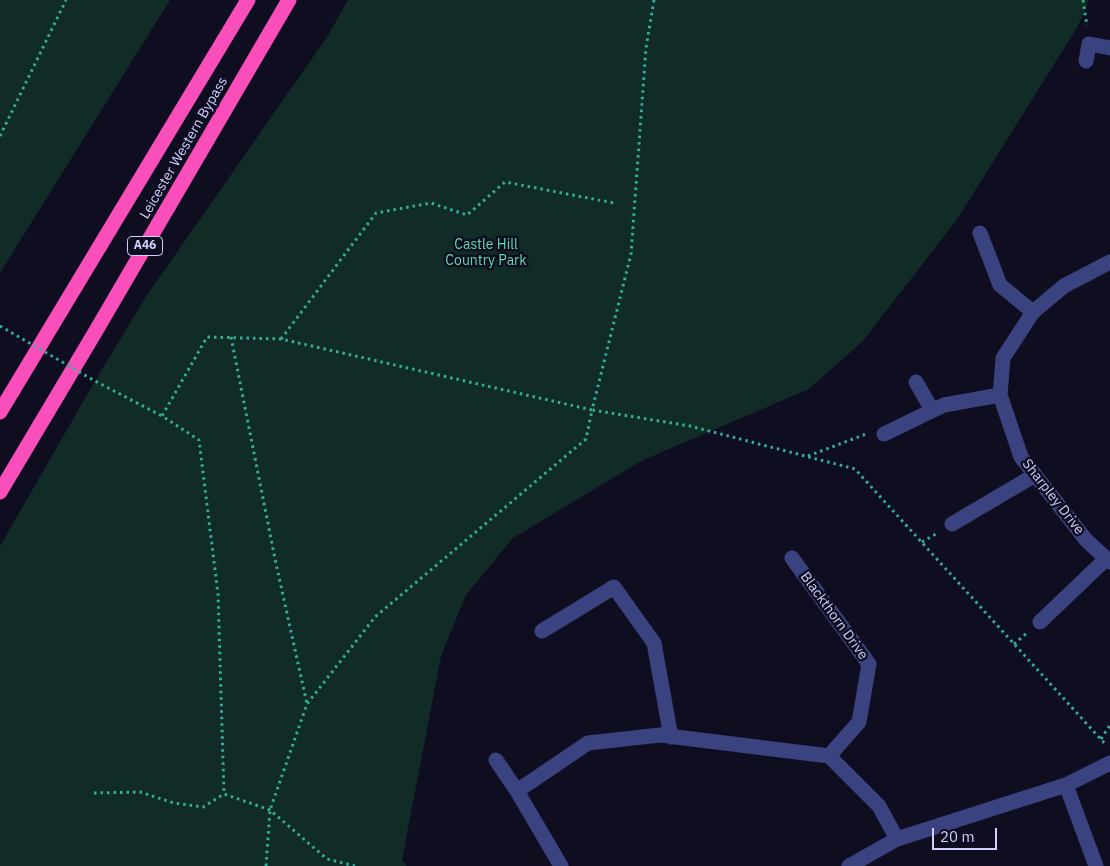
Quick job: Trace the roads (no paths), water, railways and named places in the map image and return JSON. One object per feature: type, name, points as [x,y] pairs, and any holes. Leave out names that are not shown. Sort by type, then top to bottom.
[{"type":"highway","name":"Leicester Western Bypass","points":[[0,412],[248,0]]},
{"type":"highway","name":"Leicester Western Bypass","points":[[0,492],[289,0]]},
{"type":"street","points":[[1086,61],[1089,44],[1110,48]]},
{"type":"street","points":[[980,233],[1000,285],[1033,312]]},
{"type":"street","name":"Sharpley Drive","points":[[1108,560],[1086,540],[1021,457],[1000,395],[1003,358],[1033,312],[1064,286],[1110,262]]},
{"type":"street","points":[[916,382],[932,410]]},
{"type":"street","points":[[884,434],[944,405],[1000,395]]},
{"type":"street","points":[[952,524],[1035,475]]},
{"type":"street","name":"Blackthorn Drive","points":[[792,558],[869,664],[859,722],[829,756]]},
{"type":"street","points":[[1040,622],[1108,560]]},
{"type":"street","points":[[542,630],[614,588],[654,643],[671,737]]},
{"type":"street","points":[[517,791],[588,743],[660,736],[829,756],[879,806],[897,838]]},
{"type":"street","points":[[496,760],[517,791],[561,866]]},
{"type":"street","points":[[849,866],[897,838],[1066,785],[1110,763]]},
{"type":"street","points":[[1066,785],[1096,866]]},
{"type":"park label","name":"Castle Hill Country Park","points":[[486,254]]}]
